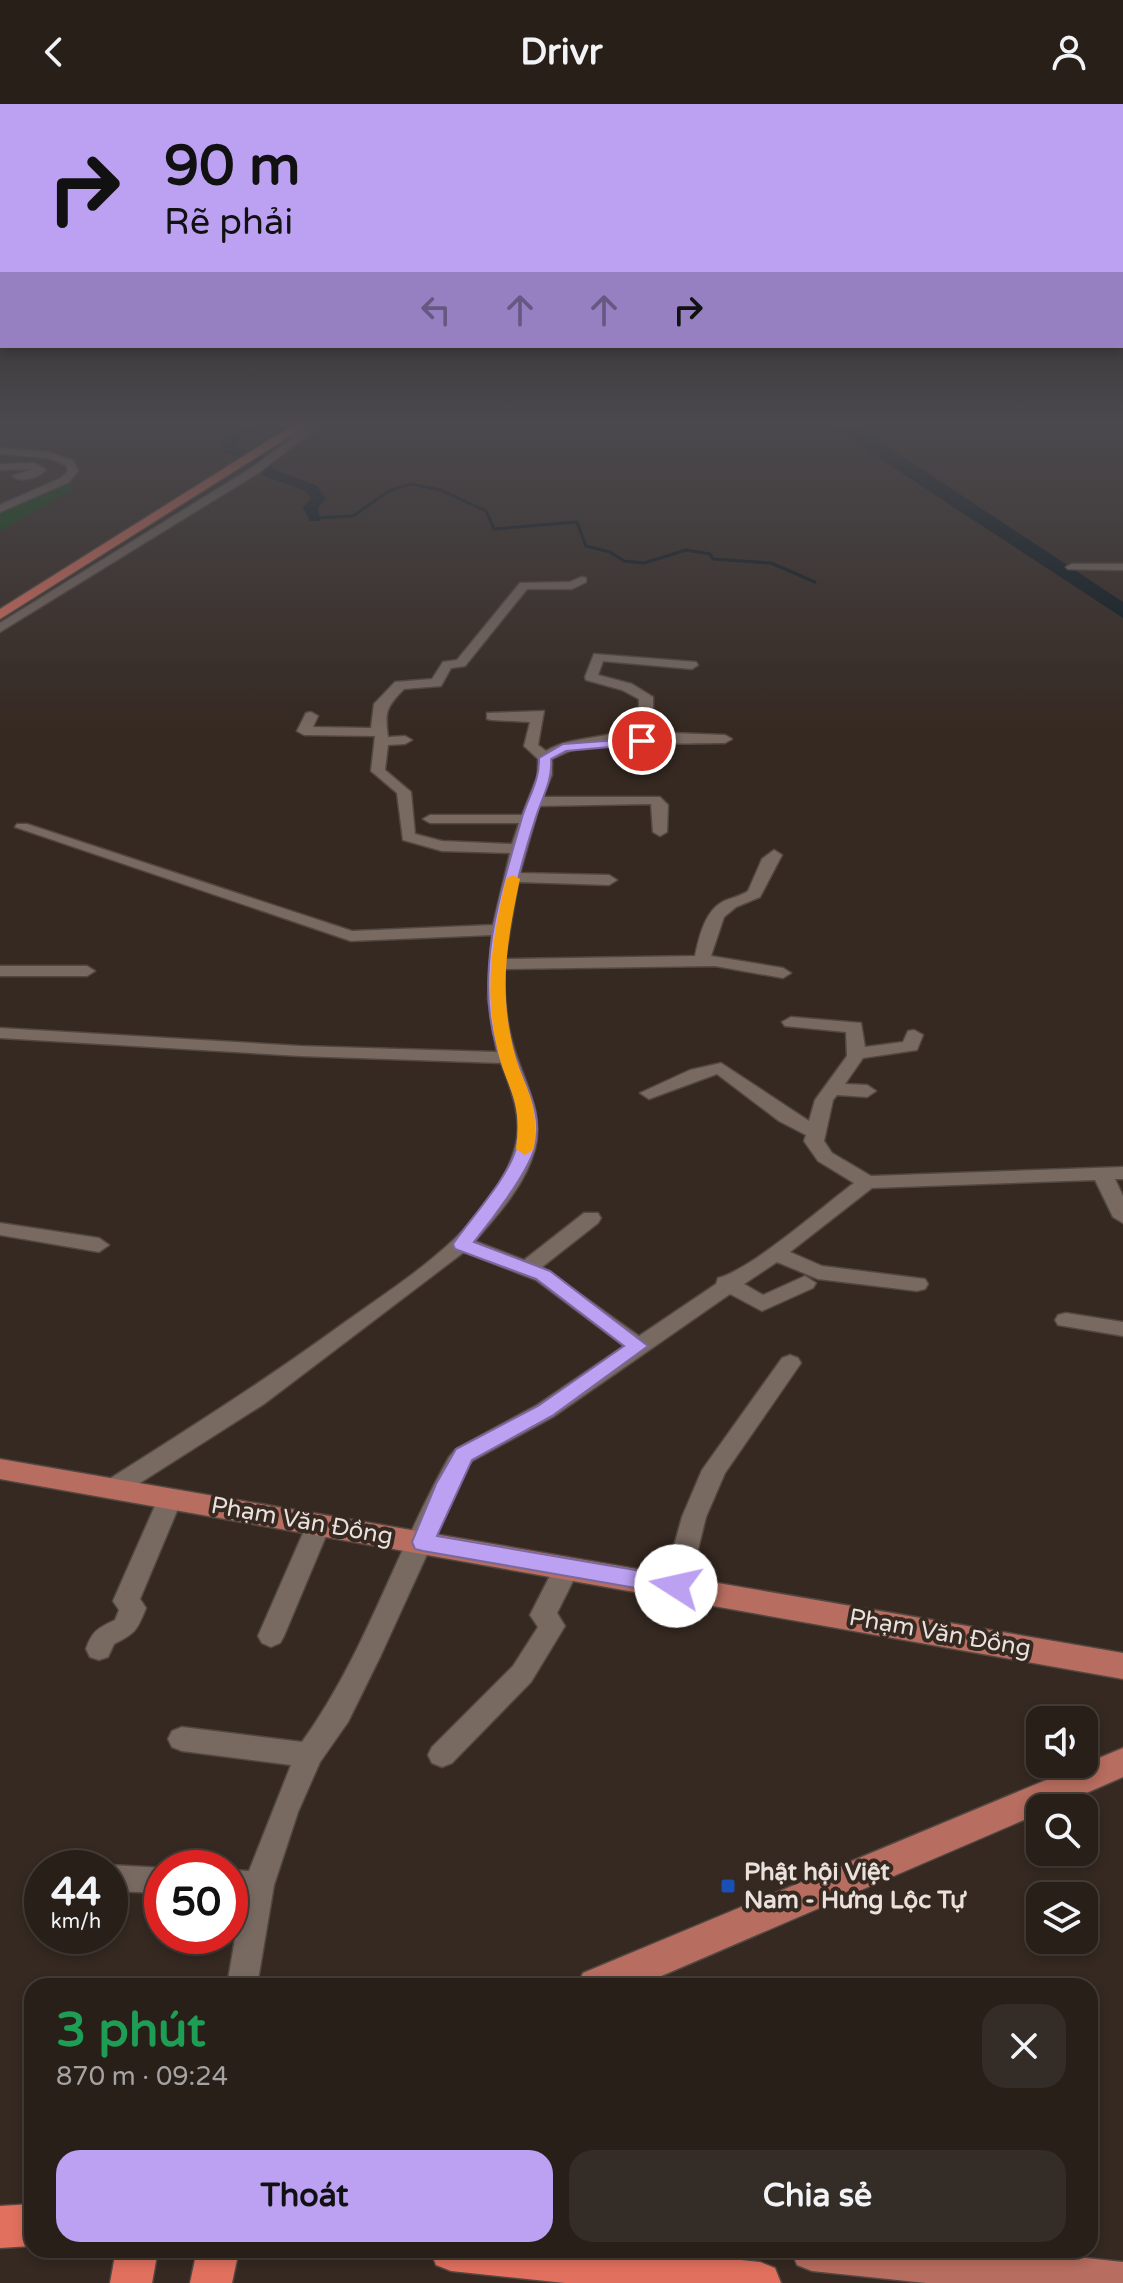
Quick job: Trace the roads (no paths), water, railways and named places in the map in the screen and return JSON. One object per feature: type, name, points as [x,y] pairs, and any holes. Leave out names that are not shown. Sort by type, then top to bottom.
[{"type":"highway","points":[[12,590],[113,528]]},
{"type":"highway","points":[[0,615],[139,528]]},
{"type":"highway","points":[[0,2227],[24,2226]]},
{"type":"highway","points":[[131,2283],[136,2258]]},
{"type":"highway","points":[[211,2283],[216,2258]]},
{"type":"highway","points":[[526,2258],[760,2283]]},
{"type":"main road","name":"Phạm Văn Đồng","points":[[0,1469],[1123,1666]]},
{"type":"main road","points":[[615,1978],[1123,1762]]},
{"type":"main road","points":[[0,2218],[24,2213]]},
{"type":"main road","points":[[887,2258],[1123,2283]]},
{"type":"street","points":[[0,628],[159,528]]},
{"type":"street","points":[[1072,567],[1123,567]]},
{"type":"street","points":[[521,849],[442,846],[408,837],[404,792],[378,771],[381,704],[401,684],[435,684],[447,665],[461,663],[524,585],[572,586],[582,580]]},
{"type":"street","points":[[612,742],[644,729],[648,701],[627,687],[591,677],[596,658],[606,655],[692,665]]},
{"type":"street","points":[[311,716],[304,731],[405,740]]},
{"type":"street","points":[[112,1489],[256,1398],[462,1244],[485,1216],[525,1151],[528,1122],[525,1100],[508,1058],[497,1001],[497,964],[501,930],[530,811],[546,772],[545,758],[531,746],[538,716],[492,716]]},
{"type":"street","points":[[545,758],[563,747],[673,737],[725,739]]},
{"type":"street","points":[[430,819],[655,800],[661,805],[660,832]]},
{"type":"street","points":[[22,827],[351,936],[501,930]]},
{"type":"street","points":[[702,961],[709,931],[718,915],[725,908],[753,894],[765,877],[766,864],[774,855]]},
{"type":"street","points":[[514,877],[609,880]]},
{"type":"street","points":[[497,964],[702,961],[741,963],[783,973]]},
{"type":"street","points":[[0,971],[87,971]]},
{"type":"street","points":[[791,1022],[854,1025],[857,1054],[820,1108],[815,1132],[817,1149],[825,1157],[867,1182],[1113,1174],[1123,1217]]},
{"type":"street","points":[[0,1033],[300,1051],[508,1058]]},
{"type":"street","points":[[857,1054],[911,1046],[914,1035]]},
{"type":"street","points":[[664,1082],[721,1068],[786,1117],[815,1132]]},
{"type":"street","points":[[833,1089],[867,1091]]},
{"type":"street","points":[[248,1878],[284,1812],[309,1755],[338,1714],[423,1542],[447,1484],[464,1455],[545,1411],[726,1283],[775,1253],[867,1182]]},
{"type":"street","points":[[528,1267],[591,1218]]},
{"type":"street","points":[[0,1229],[99,1245]]},
{"type":"street","points":[[462,1244],[528,1267],[638,1346]]},
{"type":"street","points":[[775,1253],[818,1272],[917,1284]]},
{"type":"street","points":[[726,1283],[762,1304],[805,1283]]},
{"type":"street","points":[[1066,1320],[1123,1329]]},
{"type":"street","points":[[676,1586],[694,1517],[714,1470],[790,1363]]},
{"type":"street","points":[[99,1649],[103,1637],[125,1627],[133,1608],[126,1601],[131,1585],[170,1499]]},
{"type":"street","points":[[271,1636],[319,1524]]},
{"type":"street","points":[[442,1755],[522,1674],[552,1626],[543,1615],[567,1567]]},
{"type":"street","points":[[182,1739],[309,1755]]},
{"type":"street","points":[[242,1978],[243,1954]]},
{"type":"waterway","points":[[493,528],[510,528]]},
{"type":"waterway","points":[[579,528],[586,546],[610,552],[624,561],[644,563],[686,550],[710,554],[713,559],[771,563],[815,582]]},
{"type":"place","name":"Phật hội Việt Nam - Hưng Lộc Tự","points":[[728,1886]]}]
